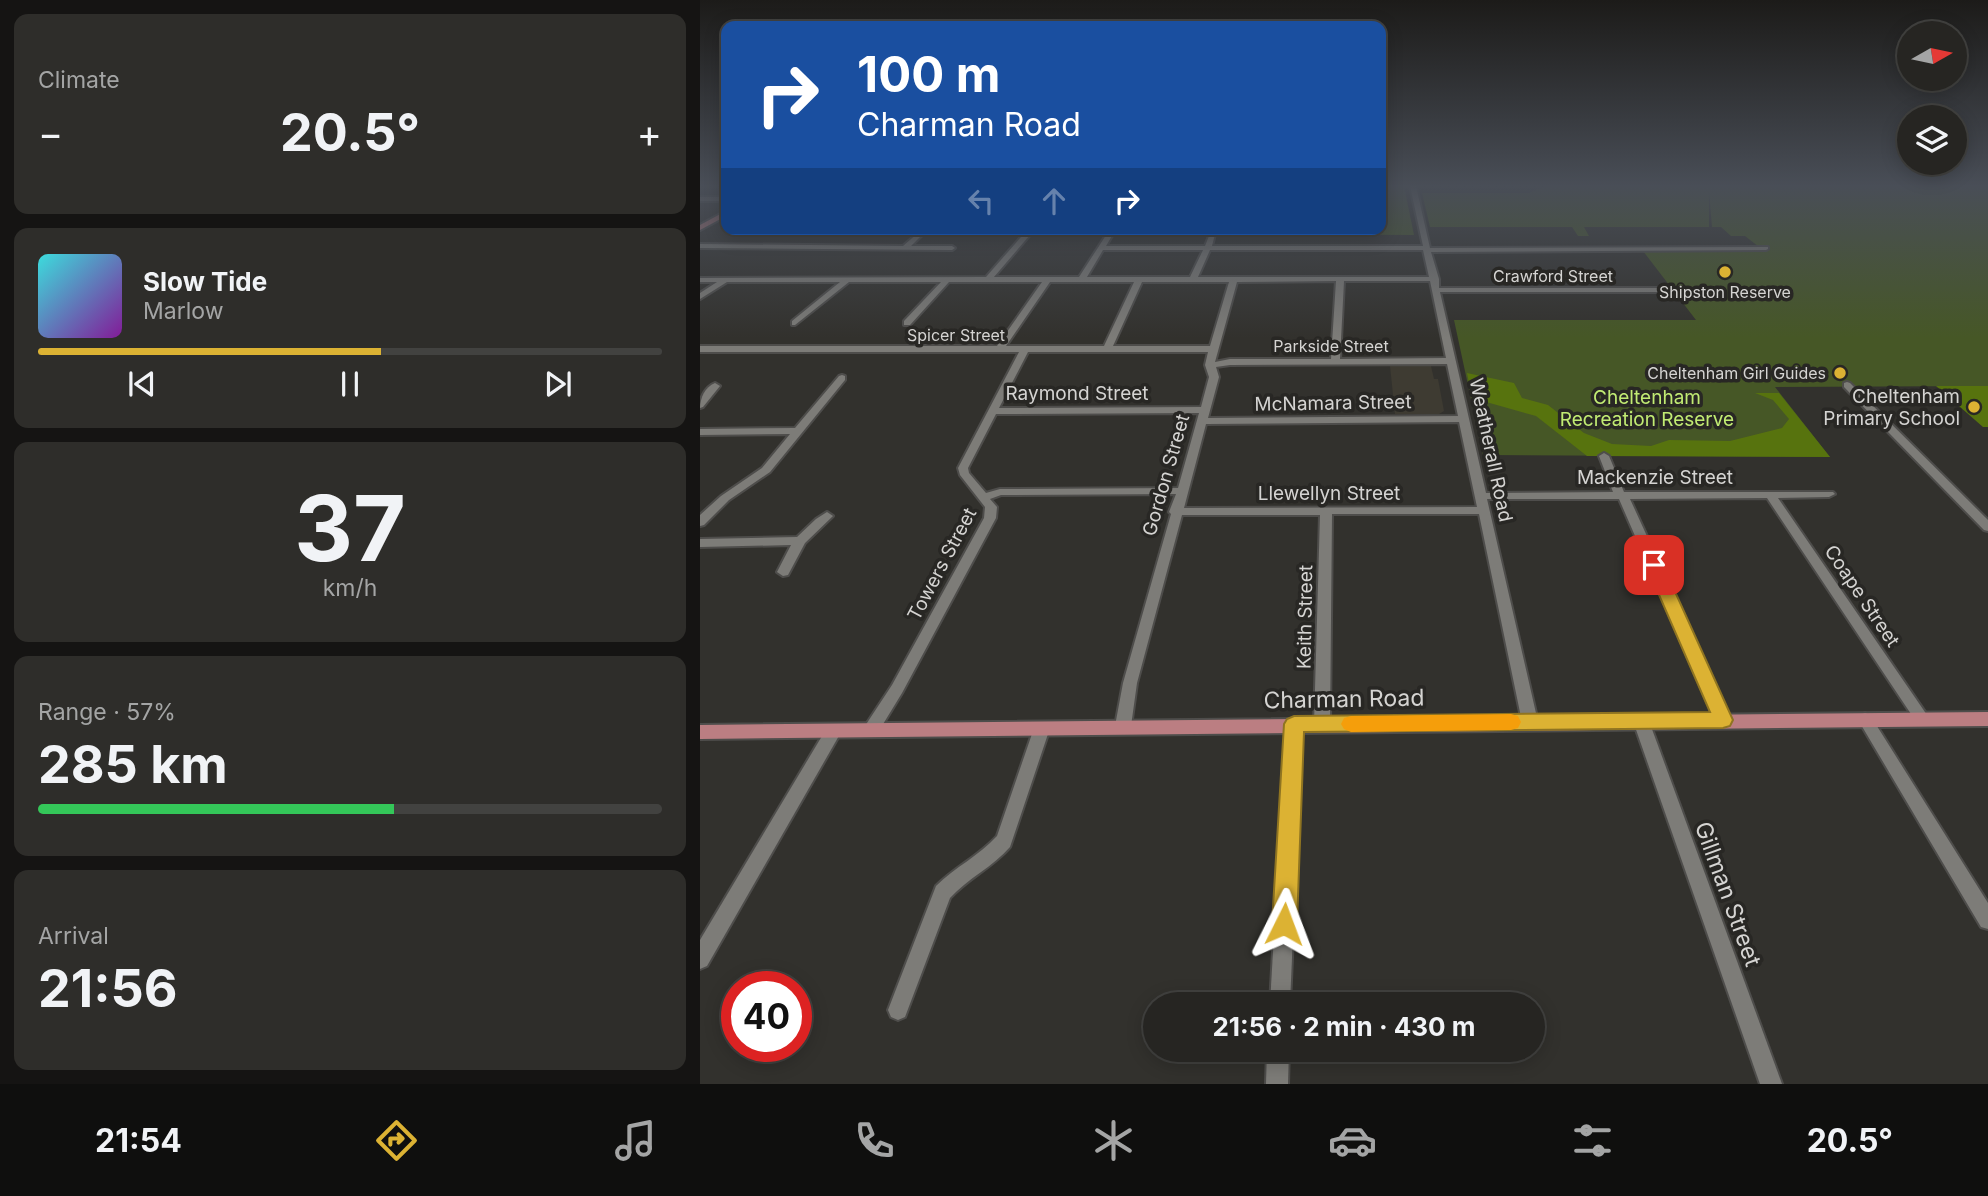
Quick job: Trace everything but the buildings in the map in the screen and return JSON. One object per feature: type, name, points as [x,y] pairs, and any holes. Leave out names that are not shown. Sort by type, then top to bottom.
[{"type":"main road","name":"Charman Road","points":[[700,732],[1988,719]]},
{"type":"street","points":[[906,246],[917,237]]},
{"type":"street","points":[[989,279],[1025,237]]},
{"type":"street","points":[[1082,279],[1109,237]]},
{"type":"street","points":[[1192,279],[1211,237]]},
{"type":"street","name":"Weatherall Road","points":[[1424,237],[1530,722]]},
{"type":"street","points":[[700,246],[952,248]]},
{"type":"street","points":[[1102,248],[1766,248]]},
{"type":"street","points":[[907,323],[947,279]]},
{"type":"street","points":[[1000,349],[1048,279]]},
{"type":"street","points":[[1107,349],[1139,279]]},
{"type":"street","name":"Gordon Street","points":[[1119,727],[1175,512],[1184,491],[1204,416],[1214,377],[1210,365],[1213,349],[1234,279]]},
{"type":"street","points":[[1335,362],[1340,279]]},
{"type":"street","points":[[700,280],[1435,279]]},
{"type":"street","points":[[700,297],[725,280]]},
{"type":"street","points":[[795,323],[847,280]]},
{"type":"street","name":"Crawford Street","points":[[1438,290],[1669,290]]},
{"type":"street","name":"Spicer Street","points":[[700,349],[1213,349]]},
{"type":"street","name":"Towers Street","points":[[875,730],[990,518],[992,509],[987,500],[964,474],[962,468],[1025,349]]},
{"type":"street","name":"Parkside Street","points":[[1210,365],[1230,362],[1452,361]]},
{"type":"street","points":[[700,522],[725,498],[766,470],[842,378]]},
{"type":"street","points":[[1847,385],[1988,527]]},
{"type":"street","points":[[700,405],[715,386]]},
{"type":"street","name":"Raymond Street","points":[[991,411],[1204,416]]},
{"type":"street","name":"McNamara Street","points":[[1204,416],[1465,419]]},
{"type":"street","points":[[700,432],[798,431]]},
{"type":"street","points":[[1604,456],[1723,720]]},
{"type":"street","points":[[987,500],[1014,492],[1184,491]]},
{"type":"street","name":"Coape Street","points":[[1770,494],[1922,719]]},
{"type":"street","name":"Mackenzie Street","points":[[1482,503],[1622,495],[1829,494]]},
{"type":"street","name":"Llewellyn Street","points":[[1175,512],[1326,511],[1482,503]]},
{"type":"street","name":"Keith Street","points":[[1322,724],[1326,511]]},
{"type":"street","points":[[783,572],[788,558],[800,541],[828,516]]},
{"type":"street","points":[[700,543],[800,541]]},
{"type":"street","points":[[1866,719],[1988,920]]},
{"type":"street","name":"Gillman Street","points":[[1641,721],[1771,1084]]},
{"type":"street","points":[[1281,992],[1294,724]]},
{"type":"street","points":[[898,1010],[943,892],[951,883],[992,854],[1004,841],[1042,728]]},
{"type":"street","points":[[700,959],[834,730]]},
{"type":"street","points":[[1277,1084],[1278,1062]]},
{"type":"shaded area","points":[[1390,366],[1431,366],[1434,379],[1438,379],[1444,411],[1439,414],[1395,414]]},
{"type":"green space","name":"Cheltenham Recreation Reserve","points":[[1746,237],[1988,237],[1988,386],[1775,387],[1830,457],[1483,455],[1454,320],[1696,320],[1643,251],[1763,250]]},
{"type":"green space","points":[[1467,373],[1514,383],[1522,398],[1548,405],[1584,433],[1612,444],[1651,446],[1669,440],[1730,441],[1782,428],[1789,419],[1773,400],[1755,393],[1779,393],[1830,457],[1587,456],[1536,416],[1472,398]]},
{"type":"green space","name":"Cheltenham Primary School","points":[[1936,386],[1988,386],[1988,427],[1983,427]]},
{"type":"slow traffic","points":[[1351,724],[1511,722]]},
{"type":"place","name":"Shipston Reserve","points":[[1725,272]]},
{"type":"place","name":"Cheltenham Girl Guides","points":[[1840,373]]},
{"type":"place","name":"Cheltenham Primary School","points":[[1974,407]]},
{"type":"route","points":[[1284,924],[1294,724],[1723,720],[1654,565]]}]
